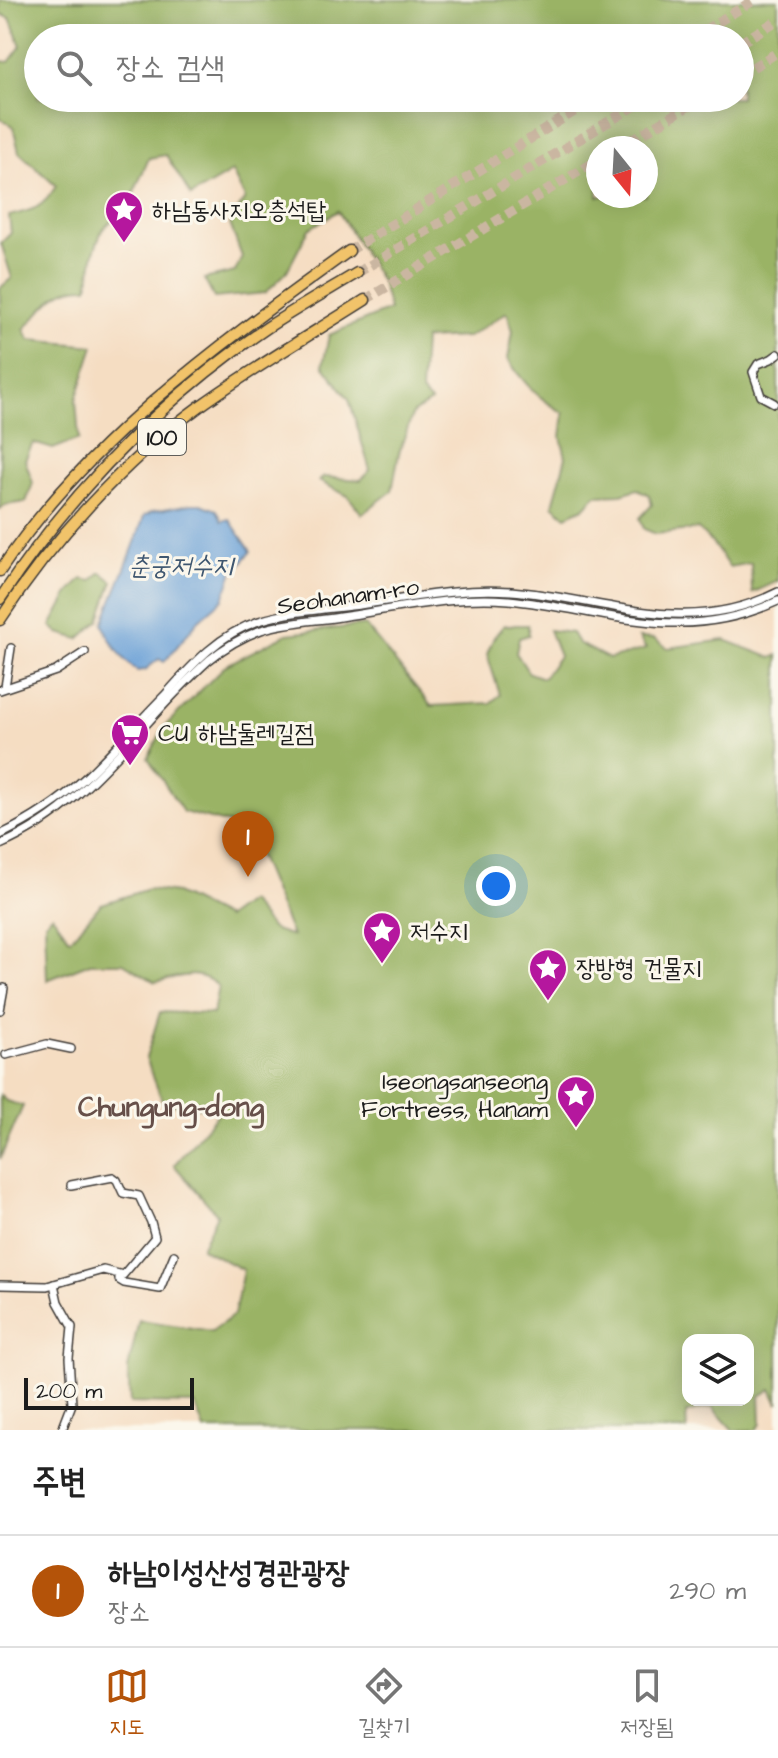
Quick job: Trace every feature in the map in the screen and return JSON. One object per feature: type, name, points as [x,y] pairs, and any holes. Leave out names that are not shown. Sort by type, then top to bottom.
[{"type":"highway","name":"100","points":[[0,571],[87,465],[135,419],[248,325],[349,251]]},
{"type":"highway","name":"100","points":[[0,599],[29,556],[73,501],[146,425],[186,389],[269,327],[357,273]]},
{"type":"highway","name":"100","points":[[0,620],[47,555],[102,493],[154,443],[199,406],[365,300]]},
{"type":"street","points":[[774,403],[761,396],[753,372],[758,364],[778,354]]},
{"type":"street","name":"Seohanam-ro","points":[[0,835],[31,819],[77,785],[192,664],[224,638],[259,621],[476,591],[550,595],[659,615],[718,611],[758,601],[778,592]]},
{"type":"street","name":"Seohanam-ro","points":[[0,845],[68,805],[209,660],[229,645],[266,628],[453,601],[491,600],[533,603],[627,620],[679,625],[722,620],[778,601]]},
{"type":"street","points":[[11,648],[2,688],[56,671],[85,652]]},
{"type":"street","points":[[0,1010],[4,988]]},
{"type":"street","points":[[6,1055],[47,1044],[71,1049]]},
{"type":"street","points":[[71,1185],[113,1177],[123,1193],[139,1196],[146,1208],[155,1237],[129,1269],[119,1276]]},
{"type":"street","points":[[119,1276],[124,1283],[160,1289],[174,1255]]},
{"type":"street","points":[[0,1285],[54,1284],[103,1270],[119,1276]]},
{"type":"street","points":[[54,1284],[58,1302],[72,1327],[69,1358],[72,1404],[62,1430]]},
{"type":"green space","points":[[0,0],[778,0],[778,581],[752,593],[751,563],[729,567],[698,529],[656,534],[644,529],[640,518],[652,505],[649,495],[638,489],[621,494],[596,495],[584,508],[566,516],[553,505],[566,457],[561,437],[564,413],[532,390],[508,359],[513,331],[507,312],[468,337],[424,339],[421,392],[431,402],[413,413],[399,453],[392,491],[362,514],[348,496],[319,481],[324,477],[361,480],[370,470],[349,399],[323,365],[329,335],[389,310],[381,281],[338,211],[309,229],[286,273],[265,293],[214,298],[204,279],[235,272],[242,257],[230,224],[245,198],[232,172],[191,196],[166,155],[149,158],[129,204],[102,230],[94,252],[88,287],[59,294],[24,329],[30,340],[94,346],[76,400],[79,439],[53,449],[33,443],[25,460],[33,483],[26,502],[0,509],[0,288],[12,278],[1,243],[11,233],[9,216],[37,207],[56,186],[19,152],[13,126],[0,118],[0,61],[9,62],[21,46],[10,18],[0,14]]},
{"type":"green space","points":[[101,572],[113,581],[99,621],[79,639],[59,633],[51,626],[69,593],[82,579],[92,581]]},
{"type":"green space","points":[[365,625],[431,706],[490,703],[500,695],[487,654],[494,637],[504,625],[528,625],[529,635],[519,638],[516,653],[529,673],[543,678],[559,656],[549,630],[572,633],[578,643],[609,659],[646,649],[639,638],[654,639],[668,648],[725,640],[772,658],[778,655],[778,1404],[771,1389],[760,1396],[761,1424],[756,1430],[733,1430],[712,1407],[686,1413],[687,1430],[204,1430],[195,1404],[130,1403],[128,1369],[139,1320],[212,1331],[234,1315],[243,1270],[201,1248],[217,1214],[174,1165],[221,1110],[163,1103],[146,1058],[160,1012],[213,1014],[218,986],[211,980],[196,976],[155,982],[123,963],[90,963],[47,980],[45,922],[52,915],[70,939],[101,904],[148,889],[176,893],[226,918],[249,901],[272,929],[292,936],[252,840],[233,825],[183,812],[148,758],[164,727],[226,665],[287,634]]},
{"type":"green space","points":[[0,1095],[6,1101],[23,1106],[0,1159]]},
{"type":"water","name":"춘궁저수지","points":[[191,504],[217,510],[222,521],[229,519],[251,551],[241,564],[234,565],[223,599],[198,621],[166,660],[159,659],[145,670],[137,671],[117,650],[103,624],[144,516],[153,511]]},
{"type":"tunnel","points":[[715,24],[754,0]]},
{"type":"tunnel","points":[[754,35],[778,20]]},
{"type":"tunnel","points":[[754,67],[778,52]]},
{"type":"tunnel","points":[[349,251],[573,112]]},
{"type":"tunnel","points":[[357,273],[625,112]]},
{"type":"tunnel","points":[[638,136],[678,112]]},
{"type":"tunnel","points":[[365,300],[586,167]]},
{"type":"place","name":"하남동사지오층석탑","points":[[124,244]]},
{"type":"place","name":"CU 하남둘레길점","points":[[130,767]]},
{"type":"place","name":"하남이성산성경관광장","points":[[248,877]]},
{"type":"place","name":"저수지","points":[[382,965]]},
{"type":"place","name":"장방형 건물지","points":[[548,1002]]},
{"type":"place","name":"Iseongsanseong Fortress, Hanam","points":[[576,1129]]},
{"type":"district","name":"Chungung-dong","points":[[171,1106]]}]
